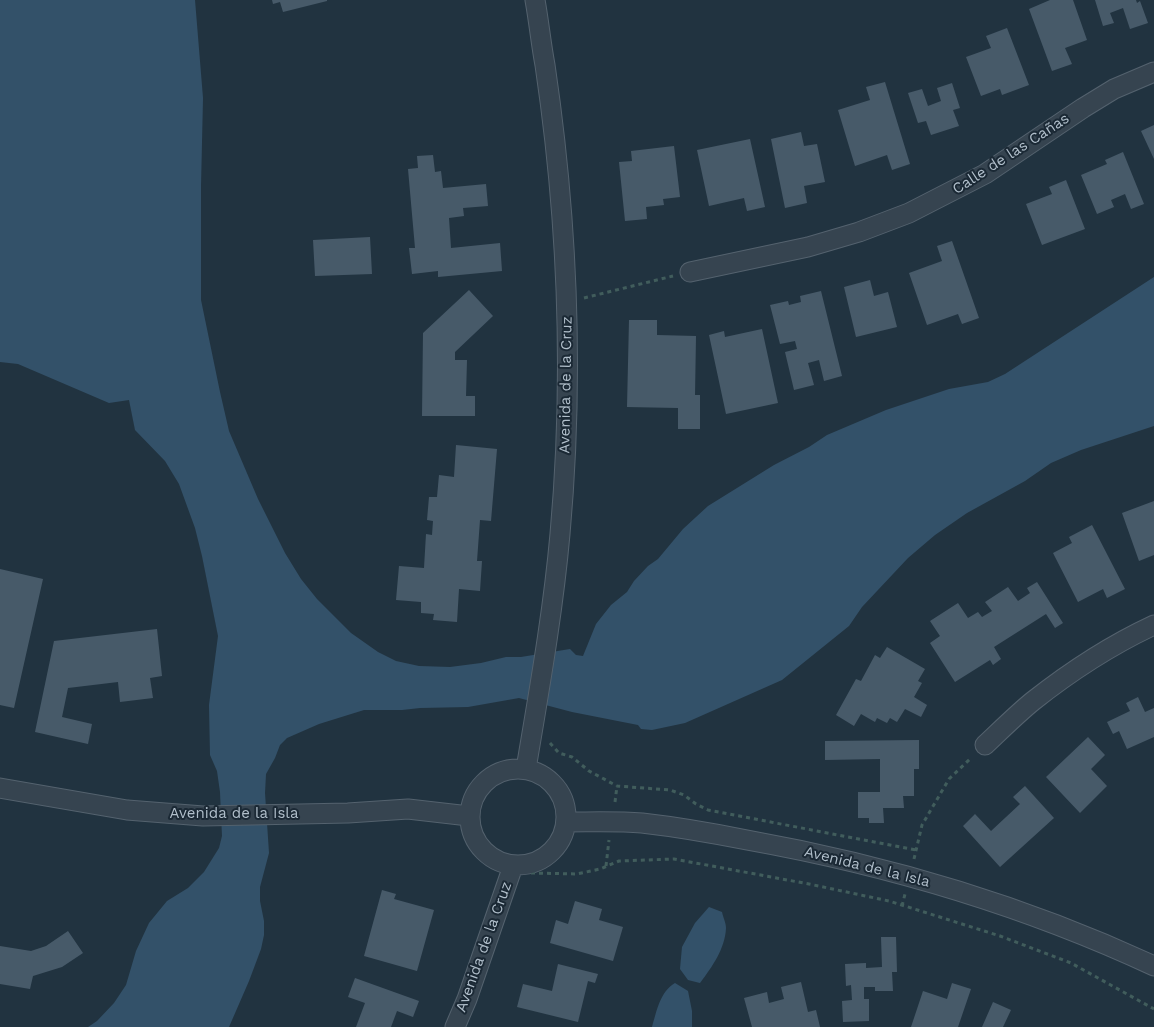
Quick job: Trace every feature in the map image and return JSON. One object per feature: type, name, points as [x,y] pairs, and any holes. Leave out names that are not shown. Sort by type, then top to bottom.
[{"type":"street","name":"Avenida de la Cruz","points":[[526,769],[548,642],[560,535],[567,435],[568,356],[561,196],[554,130],[535,0]]},
{"type":"street","name":"Calle de las Cañas","points":[[690,272],[808,247],[858,232],[909,213],[985,174],[1114,89],[1154,72]]},
{"type":"street","points":[[985,745],[1032,702],[1063,678],[1128,637],[1154,625]]},
{"type":"street","points":[[512,768],[526,769],[540,773],[552,782],[561,793],[566,807],[566,822],[564,834],[558,846],[549,855],[538,862],[511,870],[486,854],[477,843],[471,830],[472,802],[487,780],[499,772],[512,768]]},
{"type":"street","name":"Avenida de la Isla","points":[[0,788],[127,810],[203,816],[408,810],[470,816]]},
{"type":"street","name":"Avenida de la Isla","points":[[566,822],[641,823],[702,832],[853,861],[1019,912],[1102,942],[1154,966]]},
{"type":"street","name":"Avenida de la Cruz","points":[[455,1027],[467,998],[511,870]]},
{"type":"path","points":[[567,302],[690,272]]},
{"type":"path","points":[[535,718],[560,754],[572,757],[589,772],[617,786],[670,790],[684,794],[696,804],[708,810],[916,850]]},
{"type":"path","points":[[902,906],[922,825],[949,779],[985,745]]},
{"type":"path","points":[[511,870],[577,874],[600,869],[619,862],[674,859],[809,884],[902,906],[1000,936],[1072,963],[1154,1010]]},
{"type":"water","points":[[0,0],[195,0],[203,98],[201,300],[229,431],[258,499],[285,553],[301,579],[317,599],[351,633],[378,652],[396,661],[419,666],[450,667],[481,663],[506,657],[521,657],[570,649],[576,655],[583,656],[596,624],[611,605],[627,592],[648,566],[658,559],[683,529],[708,506],[827,435],[886,410],[949,389],[988,382],[1005,374],[1154,277],[1154,426],[1081,450],[1051,463],[1025,481],[967,513],[935,535],[908,558],[862,607],[849,626],[782,680],[685,723],[652,730],[641,729],[638,725],[572,712],[519,698],[468,707],[364,710],[319,724],[287,738],[280,745],[266,774],[265,793],[269,853],[260,887],[264,935],[249,981],[229,1027],[88,1027],[97,1021],[114,1003],[126,985],[136,951],[149,923],[167,901],[188,888],[204,872],[219,848],[222,836],[220,792],[217,771],[210,755],[209,705],[218,636],[195,528],[179,484],[165,461],[135,430],[129,400],[109,403],[18,364],[0,362]]},
{"type":"water","points":[[709,907],[722,912],[726,926],[725,936],[717,957],[700,983],[688,980],[680,969],[682,947],[695,923]]},
{"type":"water","points":[[675,983],[688,991],[692,1011],[692,1027],[652,1027],[662,996]]},
{"type":"building","points":[[272,0],[327,1],[283,12],[280,2],[273,4]]},
{"type":"building","points":[[1050,0],[1073,0],[1087,40],[1065,48],[1072,64],[1052,71],[1029,9]]},
{"type":"building","points":[[1095,0],[1136,0],[1137,3],[1140,1],[1148,23],[1130,29],[1123,8],[1110,13],[1114,23],[1103,26]]},
{"type":"building","points":[[1007,28],[1029,85],[1002,95],[1000,89],[981,96],[966,57],[991,48],[986,36]]},
{"type":"building","points":[[885,82],[910,164],[892,170],[887,155],[855,166],[838,110],[870,100],[866,87]]},
{"type":"building","points":[[952,83],[960,108],[953,110],[959,126],[931,135],[926,121],[918,123],[908,93],[922,89],[928,106],[941,101],[937,88]]},
{"type":"building","points":[[1154,125],[1154,159],[1141,131]]},
{"type":"building","points":[[801,132],[804,146],[817,144],[825,182],[804,186],[807,203],[785,208],[771,139]]},
{"type":"building","points":[[750,139],[765,207],[747,211],[744,198],[709,206],[697,150]]},
{"type":"building","points":[[674,146],[680,197],[663,199],[664,205],[646,207],[647,219],[625,221],[619,162],[632,161],[631,151]]},
{"type":"building","points":[[1123,152],[1144,204],[1131,209],[1125,194],[1111,200],[1114,207],[1097,214],[1081,175],[1107,164],[1105,160]]},
{"type":"building","points":[[433,155],[435,172],[441,171],[443,188],[486,184],[488,206],[463,208],[464,216],[449,218],[451,248],[500,243],[502,271],[438,277],[438,271],[412,274],[409,248],[415,248],[408,169],[418,168],[417,156]]},
{"type":"building","points":[[1066,180],[1085,229],[1042,245],[1026,204],[1052,194],[1049,187]]},
{"type":"building","points":[[370,237],[372,274],[315,276],[313,240]]},
{"type":"building","points":[[952,241],[979,318],[962,324],[958,314],[927,325],[909,273],[942,261],[937,246]]},
{"type":"building","points":[[870,280],[874,296],[888,292],[897,327],[856,337],[844,287]]},
{"type":"building","points":[[469,290],[493,316],[455,352],[455,360],[467,360],[466,396],[475,396],[475,416],[422,416],[423,333]]},
{"type":"building","points":[[821,291],[842,376],[824,381],[819,360],[808,363],[814,385],[794,390],[785,352],[797,349],[795,341],[780,344],[770,305],[788,301],[789,305],[801,302],[800,296]]},
{"type":"building","points":[[629,320],[657,320],[657,335],[696,336],[695,395],[700,395],[700,429],[678,429],[678,408],[627,407]]},
{"type":"building","points":[[762,329],[778,403],[726,414],[709,335],[724,331],[725,337]]},
{"type":"building","points":[[456,445],[497,449],[491,521],[480,520],[477,561],[482,561],[480,591],[459,589],[457,622],[433,620],[434,614],[421,613],[421,602],[396,600],[399,566],[424,568],[426,534],[432,535],[433,521],[427,520],[429,497],[437,497],[439,475],[454,477]]},
{"type":"building","points":[[1154,501],[1154,555],[1139,561],[1122,513]]},
{"type":"building","points":[[1092,525],[1125,589],[1107,598],[1103,589],[1078,602],[1053,553],[1072,543],[1069,537]]},
{"type":"building","points":[[0,569],[43,579],[14,708],[0,705]]},
{"type":"building","points":[[1037,582],[1063,623],[1055,628],[1046,614],[994,647],[1001,659],[993,665],[990,660],[955,682],[930,643],[940,636],[930,621],[958,603],[968,618],[978,612],[982,617],[992,611],[985,602],[1008,587],[1018,601],[1030,593],[1027,588]]},
{"type":"building","points":[[157,629],[162,676],[150,678],[153,698],[120,702],[118,682],[68,688],[62,717],[92,724],[88,744],[35,732],[54,641]]},
{"type":"building","points":[[887,647],[925,669],[918,681],[922,683],[914,697],[927,705],[921,717],[905,709],[897,722],[890,718],[887,723],[877,718],[875,722],[861,714],[854,726],[836,715],[856,679],[861,681],[875,655],[880,658]]},
{"type":"building","points":[[1138,697],[1145,712],[1154,708],[1154,737],[1127,749],[1119,731],[1113,734],[1107,722],[1130,711],[1126,703]]},
{"type":"building","points":[[1088,737],[1105,755],[1091,769],[1107,786],[1080,813],[1046,777]]},
{"type":"building","points":[[919,740],[919,769],[914,769],[914,796],[903,796],[904,808],[883,808],[884,823],[869,823],[869,818],[858,818],[858,792],[880,792],[880,759],[825,760],[825,741]]},
{"type":"building","points":[[1025,786],[1054,818],[1000,867],[963,826],[975,814],[991,831],[1020,804],[1013,797]]},
{"type":"building","points":[[382,890],[396,894],[394,899],[434,910],[417,971],[364,956]]},
{"type":"building","points":[[575,901],[602,909],[599,920],[623,927],[613,961],[550,943],[556,920],[568,924]]},
{"type":"building","points":[[68,931],[83,953],[62,967],[33,976],[30,989],[0,984],[0,946],[31,951],[46,946]]},
{"type":"building","points":[[881,937],[896,937],[897,972],[892,972],[893,991],[875,991],[875,987],[864,987],[864,999],[869,999],[869,1021],[843,1022],[842,1001],[852,1000],[851,985],[846,986],[845,964],[866,963],[866,968],[882,967]]},
{"type":"building","points":[[558,964],[598,974],[595,983],[588,981],[578,1022],[517,1007],[523,984],[552,991]]},
{"type":"building","points":[[355,978],[419,1001],[413,1017],[397,1011],[391,1027],[356,1027],[365,1003],[348,997]]},
{"type":"building","points":[[801,982],[808,1012],[816,1010],[820,1027],[752,1027],[744,998],[767,992],[769,1003],[784,999],[781,987]]},
{"type":"building","points":[[952,983],[971,989],[958,1027],[911,1027],[923,991],[947,999]]},
{"type":"building","points":[[993,1002],[1011,1010],[1003,1027],[982,1027]]}]
